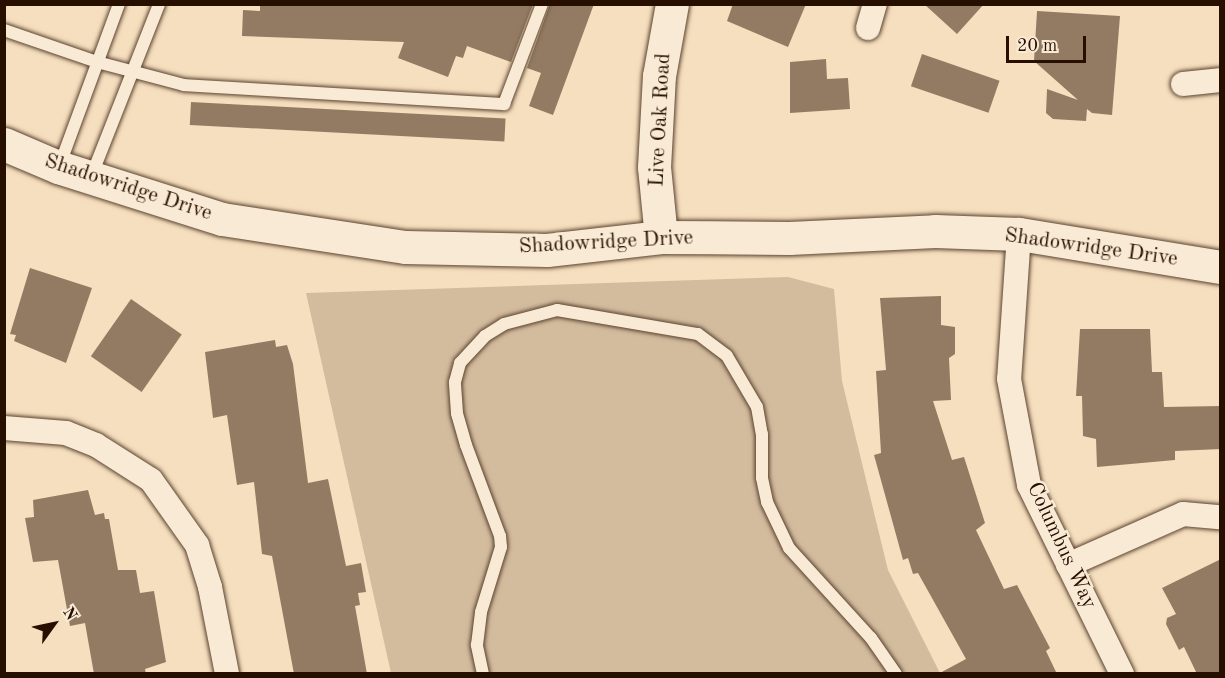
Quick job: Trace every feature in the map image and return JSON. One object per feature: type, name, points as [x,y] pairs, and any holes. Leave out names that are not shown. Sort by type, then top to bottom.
[{"type":"main road","name":"Live Oak Road","points":[[661,237],[654,167],[659,76],[672,4]]},
{"type":"main road","name":"Shadowridge Drive","points":[[4,144],[58,168],[222,219],[405,247],[547,250],[661,237],[789,238],[935,231],[1019,234],[1221,267]]},
{"type":"street","points":[[868,28],[875,4]]},
{"type":"street","points":[[1183,84],[1221,80]]},
{"type":"street","name":"Columbus Way","points":[[1019,234],[1009,380],[1029,485],[1122,674]]},
{"type":"street","points":[[4,428],[66,433],[96,445],[151,480],[197,545],[210,587],[227,674]]},
{"type":"street","points":[[1068,565],[1183,514],[1221,517]]},
{"type":"lane","points":[[58,168],[119,4]]},
{"type":"lane","points":[[90,178],[159,4]]},
{"type":"lane","points":[[4,30],[132,73],[184,85],[504,104],[542,4]]},
{"type":"lane","points":[[483,674],[477,645],[482,612],[501,547],[500,536],[466,445],[457,413],[455,382],[460,363],[485,336],[504,324],[557,310],[698,334],[727,356],[757,407],[762,434],[762,478],[767,502],[789,548],[871,638],[896,674]]},
{"type":"shaded area","points":[[788,277],[834,289],[842,381],[888,570],[940,673],[391,673],[306,293]]},
{"type":"building","points":[[260,4],[533,4],[511,62],[467,46],[463,58],[456,56],[448,77],[398,58],[404,42],[242,36],[243,10],[260,11]]},
{"type":"building","points":[[550,4],[594,4],[553,115],[529,106],[541,73],[527,68]]},
{"type":"building","points":[[733,4],[806,4],[788,47],[727,21]]},
{"type":"building","points":[[924,4],[984,4],[957,34]]},
{"type":"building","points":[[1037,11],[1120,16],[1112,115],[1092,113],[1087,109],[1086,121],[1053,119],[1046,113],[1047,89],[1078,100],[1034,61]]},
{"type":"building","points":[[922,54],[1000,81],[988,113],[911,86]]},
{"type":"building","points":[[826,59],[827,79],[848,78],[850,109],[790,113],[790,62]]},
{"type":"building","points":[[191,102],[506,118],[504,141],[190,125]]},
{"type":"building","points":[[30,268],[92,288],[66,363],[14,341],[16,335],[10,334]]},
{"type":"building","points":[[941,296],[941,325],[955,327],[955,354],[949,358],[951,400],[933,401],[952,460],[964,457],[985,523],[976,530],[1004,589],[1017,585],[1050,648],[1046,651],[1057,674],[938,674],[966,659],[918,573],[913,574],[908,558],[903,560],[874,455],[881,453],[876,371],[886,370],[880,298]]},
{"type":"building","points":[[131,299],[182,335],[142,392],[91,356]]},
{"type":"building","points":[[1080,329],[1150,329],[1152,372],[1162,372],[1164,407],[1221,406],[1221,449],[1175,451],[1175,460],[1097,467],[1096,439],[1083,436],[1082,396],[1076,396]]},
{"type":"building","points":[[275,340],[276,347],[287,345],[293,364],[308,483],[328,479],[346,566],[361,563],[366,592],[358,593],[360,605],[355,606],[367,674],[294,674],[272,556],[262,554],[254,482],[237,485],[227,415],[213,418],[205,352]]},
{"type":"building","points":[[88,490],[95,515],[104,513],[105,519],[109,519],[118,570],[136,570],[140,593],[154,591],[166,662],[145,669],[146,674],[94,674],[85,623],[70,626],[58,560],[33,562],[25,518],[34,517],[33,500]]},
{"type":"building","points":[[1221,559],[1221,674],[1197,674],[1184,647],[1179,650],[1166,624],[1167,618],[1176,614],[1162,588]]}]
